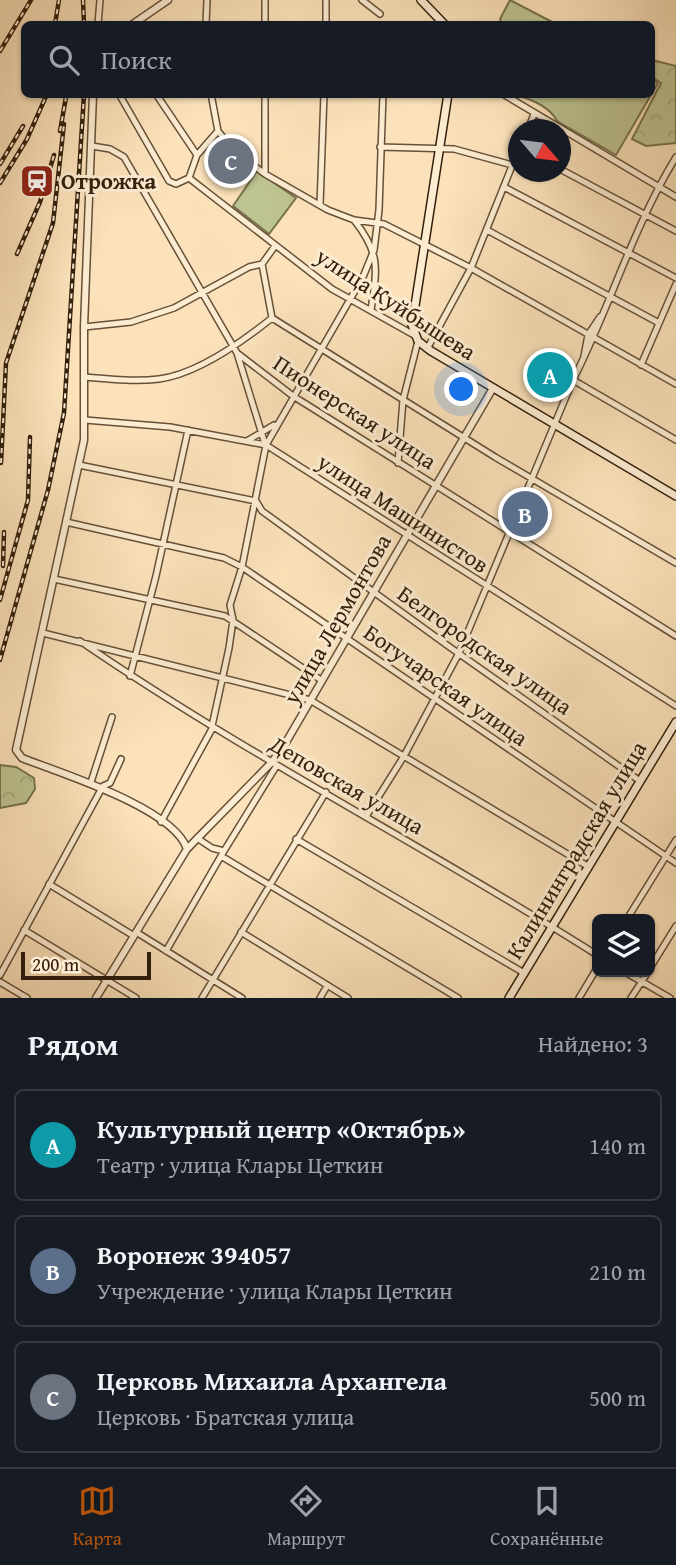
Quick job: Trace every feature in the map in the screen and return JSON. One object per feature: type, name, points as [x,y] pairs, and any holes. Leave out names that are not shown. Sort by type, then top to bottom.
[{"type":"main road","points":[[421,0],[442,21]]},
{"type":"main road","points":[[416,338],[409,327],[426,246],[447,98]]},
{"type":"main road","name":"улица Куйбышева","points":[[416,338],[428,349],[676,496]]},
{"type":"main road","name":"Калининградская улица","points":[[509,998],[676,722]]},
{"type":"street","points":[[97,21],[100,0]]},
{"type":"street","points":[[138,21],[169,0]]},
{"type":"street","points":[[206,21],[207,0]]},
{"type":"street","points":[[265,0],[265,21]]},
{"type":"street","points":[[326,0],[326,21]]},
{"type":"street","points":[[362,0],[380,14]]},
{"type":"street","points":[[93,98],[84,327],[85,420],[79,465],[17,753],[103,786],[179,834],[187,849]]},
{"type":"street","points":[[121,98],[169,181],[176,184],[189,178],[197,155],[218,131]]},
{"type":"street","points":[[159,98],[197,155]]},
{"type":"street","points":[[212,98],[218,131],[233,150],[265,174],[320,205],[354,220],[384,224],[471,268],[676,384]]},
{"type":"street","points":[[265,98],[265,174]]},
{"type":"street","points":[[320,205],[324,98]]},
{"type":"street","points":[[161,822],[213,726],[233,620],[230,605],[254,515],[266,445],[275,425],[350,299],[374,250],[379,210],[383,98]]},
{"type":"street","points":[[509,98],[676,197]]},
{"type":"street","points":[[532,119],[534,114]]},
{"type":"street","name":"Пионерская улица","points":[[92,146],[110,149],[124,157],[235,351],[293,396],[676,636]]},
{"type":"street","points":[[380,147],[468,151],[508,164]]},
{"type":"street","points":[[367,815],[436,699],[459,653],[644,213],[676,157]]},
{"type":"street","points":[[571,174],[676,231]]},
{"type":"street","points":[[428,349],[471,268],[508,175]]},
{"type":"street","name":"улица Куйбышева","points":[[189,178],[275,246],[350,299],[409,327]]},
{"type":"street","points":[[503,187],[676,278]]},
{"type":"street","points":[[379,210],[384,224]]},
{"type":"street","points":[[354,220],[374,250],[378,265],[371,310]]},
{"type":"street","points":[[487,230],[659,323]]},
{"type":"street","points":[[84,327],[149,318],[249,267],[262,264],[275,246]]},
{"type":"street","points":[[262,264],[272,318],[402,400],[676,563]]},
{"type":"street","points":[[641,365],[676,284]]},
{"type":"street","points":[[84,377],[140,380],[168,377],[235,351],[272,318]]},
{"type":"street","points":[[398,463],[402,400],[416,338]]},
{"type":"street","points":[[235,351],[266,445]]},
{"type":"street","points":[[573,380],[676,440]]},
{"type":"street","name":"улица Лермонтова","points":[[96,998],[187,849],[274,764],[493,388]]},
{"type":"street","name":"улица Машинистов","points":[[85,420],[188,430],[266,445],[406,537],[676,706]]},
{"type":"street","points":[[247,441],[262,430],[275,425]]},
{"type":"street","points":[[130,676],[177,486],[188,430]]},
{"type":"street","points":[[79,465],[256,501]]},
{"type":"street","name":"Белгородская улица","points":[[256,501],[262,511],[373,593],[640,781]]},
{"type":"street","points":[[254,515],[262,511]]},
{"type":"street","name":"Богучарская улица","points":[[66,522],[225,558],[242,567],[615,824],[676,863]]},
{"type":"street","points":[[54,579],[233,620],[321,680]]},
{"type":"street","points":[[43,633],[137,654],[310,700],[589,867]]},
{"type":"street","name":"Деповская улица","points":[[80,641],[130,676],[274,764],[367,815],[592,952]]},
{"type":"street","points":[[91,782],[112,718]]},
{"type":"street","points":[[0,975],[48,884],[103,786],[110,783],[121,759]]},
{"type":"street","points":[[166,951],[274,764]]},
{"type":"street","points":[[202,998],[326,792]]},
{"type":"street","points":[[197,838],[268,885],[458,998]]},
{"type":"street","points":[[296,839],[524,973]]},
{"type":"street","points":[[630,914],[676,839]]},
{"type":"street","points":[[48,884],[242,998]]},
{"type":"street","points":[[655,960],[676,926]]},
{"type":"street","points":[[24,930],[135,998]]},
{"type":"street","points":[[241,932],[348,998]]},
{"type":"street","points":[[579,998],[592,976]]},
{"type":"street","points":[[634,977],[670,998]]},
{"type":"street","points":[[631,998],[645,977]]},
{"type":"street","points":[[0,982],[27,998]]},
{"type":"street","points":[[320,998],[327,986]]},
{"type":"green space","points":[[510,0],[550,21],[501,21]]},
{"type":"green space","points":[[655,61],[676,66],[676,143],[646,146],[632,139],[661,83],[655,79]]},
{"type":"green space","points":[[526,98],[650,98],[616,155],[571,129],[571,119],[556,119],[549,111]]},
{"type":"green space","points":[[257,171],[296,198],[269,234],[233,206]]},
{"type":"green space","points":[[0,765],[16,767],[34,778],[35,789],[26,803],[0,808]]},
{"type":"railway","points":[[0,51],[31,0]]},
{"type":"railway","points":[[56,21],[59,0]]},
{"type":"railway","points":[[83,0],[84,21]]},
{"type":"railway","points":[[0,183],[27,139],[45,98]]},
{"type":"railway","points":[[60,131],[66,98]]},
{"type":"railway","points":[[0,660],[48,490],[64,413],[84,98]]},
{"type":"railway","points":[[1,463],[6,363],[53,223],[64,124]]},
{"type":"railway","points":[[0,164],[23,126]]},
{"type":"railway","points":[[17,254],[40,202],[54,155]]},
{"type":"railway","points":[[0,600],[28,500],[30,437]]},
{"type":"railway","points":[[3,566],[4,532]]},
{"type":"place","name":"Церковь Михаила Архангела","points":[[231,161]]},
{"type":"place","name":"Отрожка","points":[[37,181]]},
{"type":"place","name":"Культурный центр «Октябрь»","points":[[550,375]]},
{"type":"place","name":"Воронеж 394057","points":[[525,514]]}]
